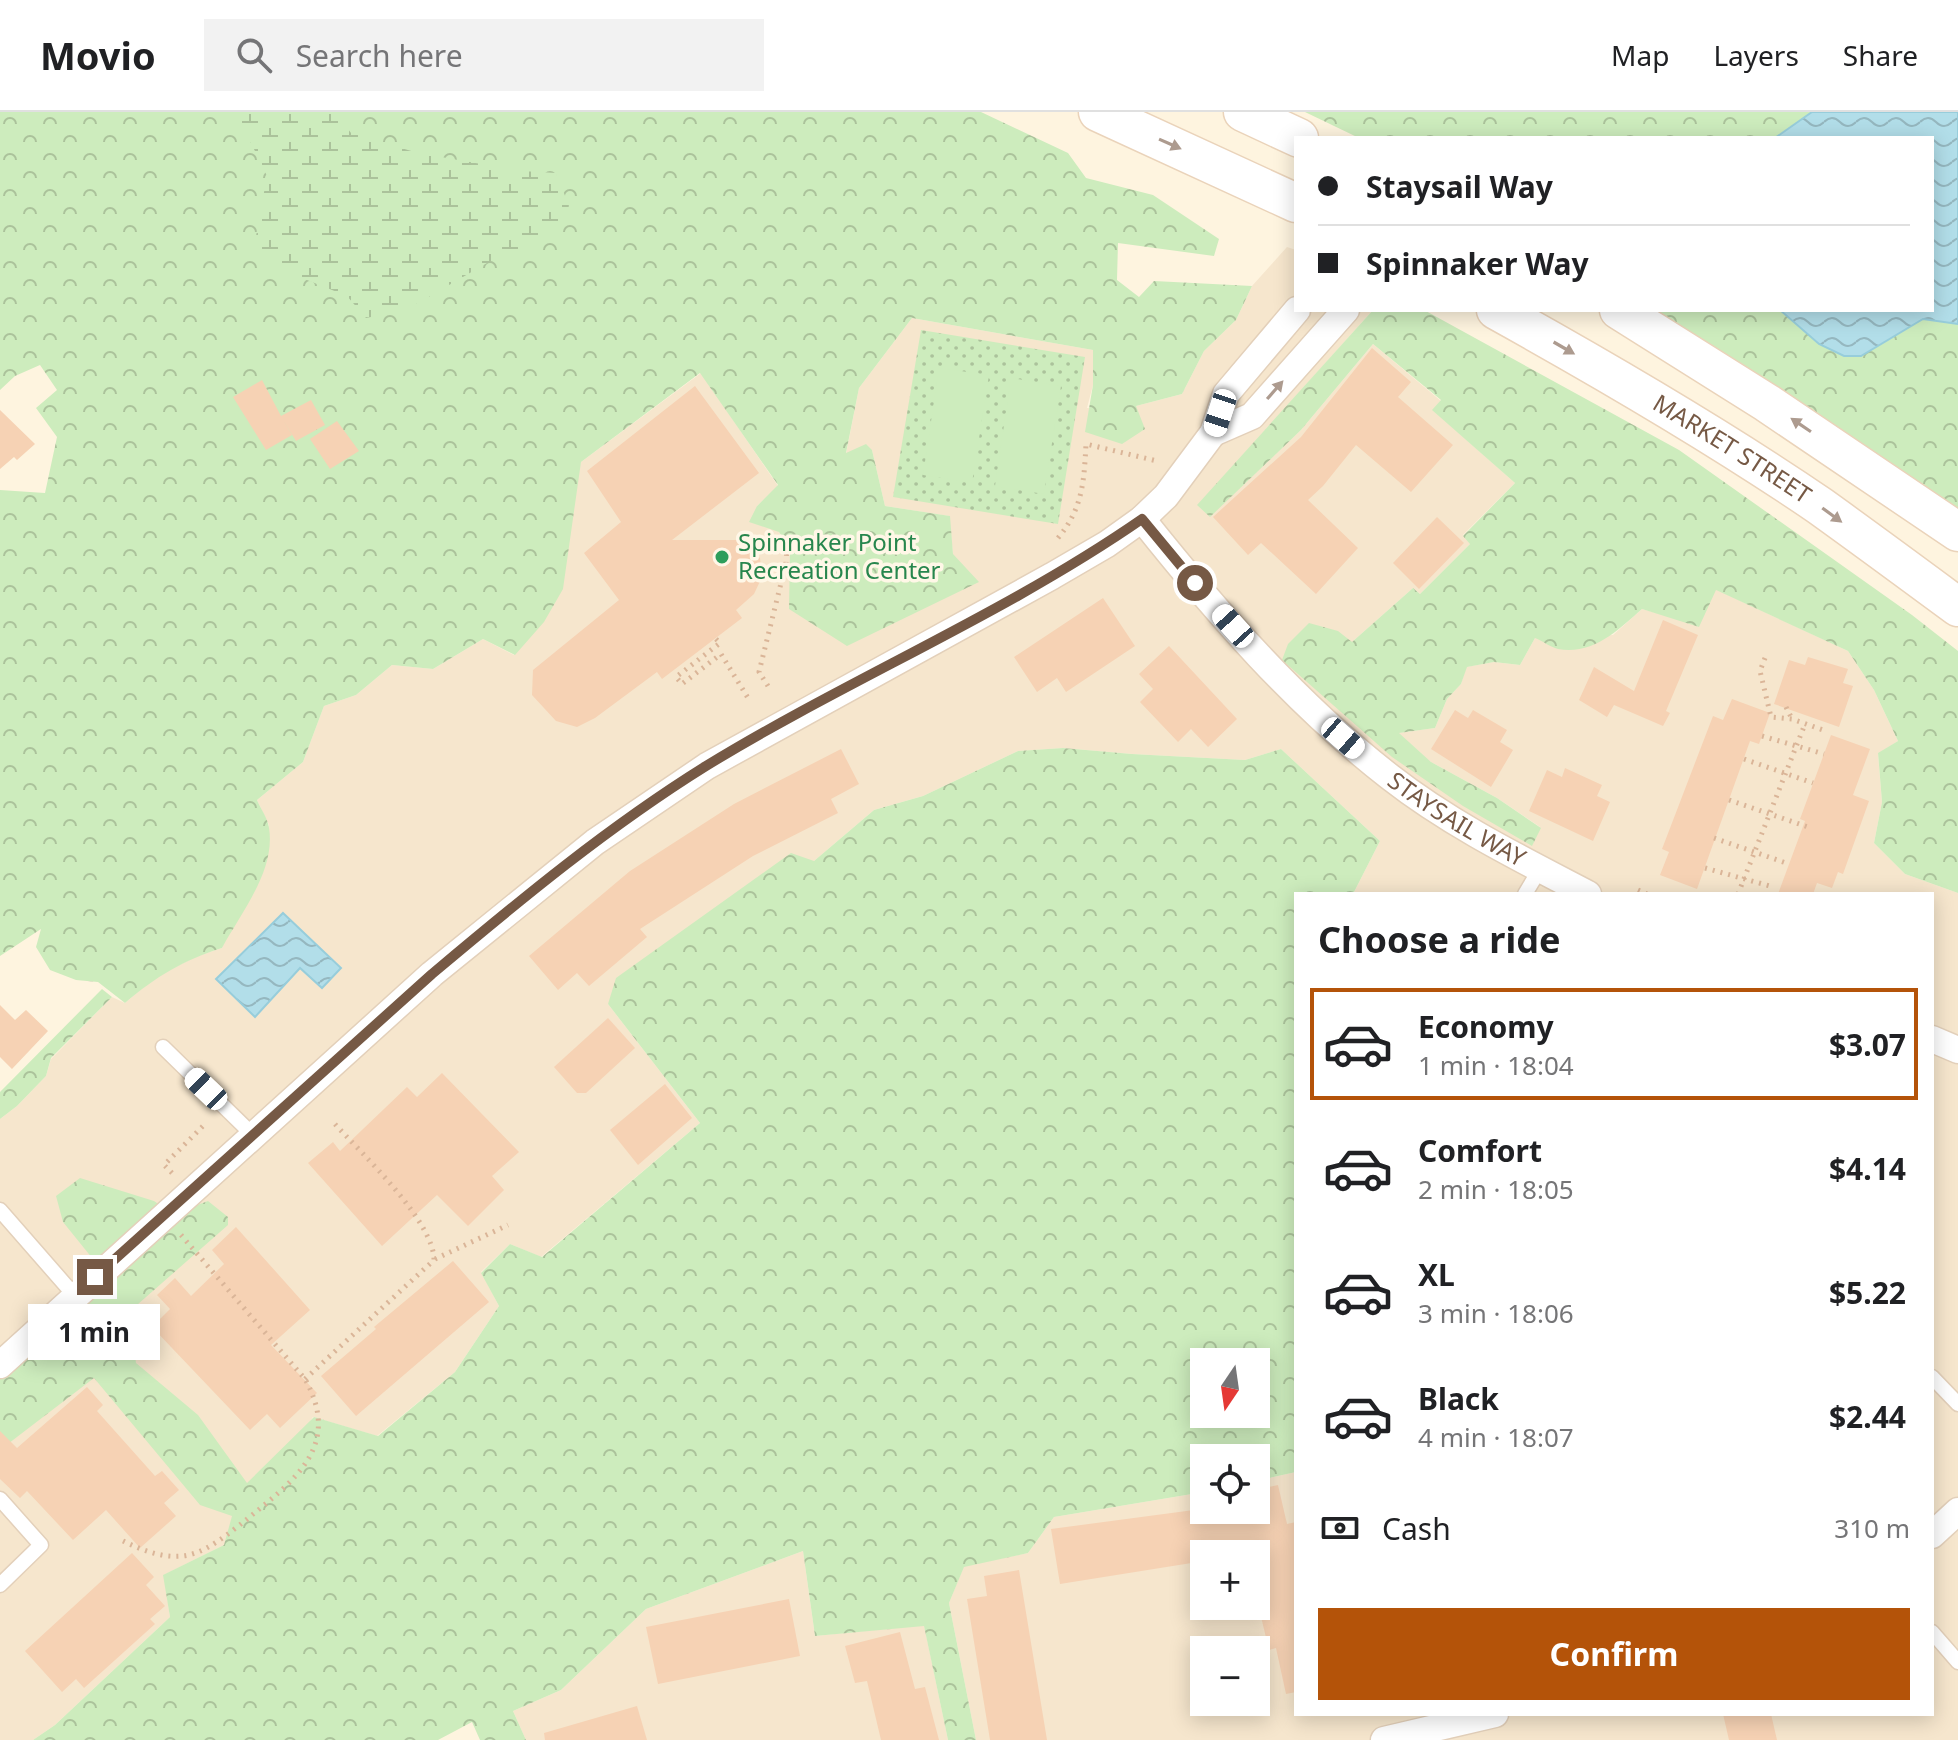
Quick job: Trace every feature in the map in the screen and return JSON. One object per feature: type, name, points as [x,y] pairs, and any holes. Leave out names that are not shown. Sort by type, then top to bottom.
[{"type":"main road","points":[[1098,112],[1294,202]]},
{"type":"main road","points":[[1243,112],[1295,136]]},
{"type":"main road","name":"MARKET STREET","points":[[1500,312],[1728,447],[1818,505],[1958,607]]},
{"type":"main road","points":[[1622,312],[1767,403],[1958,532]]},
{"type":"street","points":[[0,1365],[487,928],[595,842],[650,803],[768,730],[1052,576],[1142,519],[1166,496],[1213,433],[1226,394],[1295,312]]},
{"type":"street","points":[[1213,433],[1252,416],[1344,312]]},
{"type":"street","name":"STAYSAIL WAY","points":[[1142,519],[1266,664],[1390,778],[1437,811],[1584,892]]},
{"type":"street","points":[[1934,1040],[1958,1050]]},
{"type":"street","points":[[1934,1533],[1958,1511]]},
{"type":"street","points":[[1384,1740],[1486,1716]]},
{"type":"lane","points":[[1526,892],[1540,869]]},
{"type":"lane","points":[[163,1047],[253,1135]]},
{"type":"lane","points":[[0,1210],[75,1296]]},
{"type":"lane","points":[[0,1229],[24,1240]]},
{"type":"lane","points":[[1934,1379],[1958,1404]]},
{"type":"lane","points":[[0,1499],[41,1545],[0,1585]]},
{"type":"lane","points":[[1934,1634],[1958,1662]]},
{"type":"path","points":[[1048,547],[1071,522],[1080,500],[1086,444],[1170,464]]},
{"type":"path","points":[[768,686],[759,672],[784,573],[787,546],[783,534]]},
{"type":"path","points":[[716,639],[720,643],[676,677],[682,684],[721,654],[748,698]]},
{"type":"path","points":[[1765,658],[1760,671],[1771,717],[1792,719],[1823,730]]},
{"type":"path","points":[[1786,707],[1792,719]]},
{"type":"path","points":[[1739,892],[1805,724]]},
{"type":"path","points":[[1762,736],[1824,754]]},
{"type":"path","points":[[1744,759],[1813,783]]},
{"type":"path","points":[[1729,800],[1811,828]]},
{"type":"path","points":[[1714,838],[1789,864]]},
{"type":"path","points":[[1705,868],[1770,886]]},
{"type":"path","points":[[1638,890],[1642,892]]},
{"type":"path","points":[[179,1180],[164,1165],[206,1123]]},
{"type":"path","points":[[334,1123],[405,1201],[426,1231],[434,1248],[434,1260]]},
{"type":"path","points":[[305,1379],[434,1260],[508,1225]]},
{"type":"path","points":[[123,1541],[155,1553],[186,1556],[227,1535],[304,1470],[311,1455],[318,1423],[312,1392],[305,1379],[185,1239]]},
{"type":"shaded area","points":[[1287,247],[1294,249],[1294,312],[1371,312],[1198,505],[1210,516],[1301,430],[1373,344],[1441,401],[1433,410],[1515,483],[1463,535],[1471,543],[1420,594],[1413,588],[1352,642],[1288,644],[1427,759],[1398,733],[1435,728],[1447,699],[1461,684],[1466,667],[1494,662],[1520,665],[1535,638],[1613,635],[1642,609],[1664,615],[1715,589],[1848,651],[1874,690],[1898,741],[1878,754],[1882,802],[1874,843],[1905,874],[1958,893],[1958,1740],[976,1740],[949,1603],[964,1566],[1028,1553],[1054,1517],[1190,1494],[1190,1524],[1270,1524],[1270,1478],[1294,1472],[1294,1716],[1934,1716],[1934,892],[1354,892],[1380,841],[1281,749],[1245,760],[1063,748],[1018,751],[923,796],[874,810],[814,861],[608,1004],[700,1123],[541,1257],[510,1244],[481,1272],[499,1306],[455,1372],[377,1436],[313,1417],[224,1545],[164,1575],[170,1617],[55,1725],[33,1740],[0,1740],[0,1119],[46,1076],[51,1059],[112,997],[125,1003],[154,978],[195,957],[222,948],[269,825],[257,800],[303,762],[324,706],[356,695],[392,665],[433,669],[483,639],[514,655],[581,462],[701,373],[778,486],[757,506],[790,551],[790,609],[953,554],[949,516],[885,506],[872,450],[846,454],[859,388],[912,318],[1093,350],[1093,385],[1087,408],[1136,406],[1182,394],[1204,351],[1236,320],[1252,286]],"holes":[[[1432,762],[1497,798],[1540,827],[1532,845]]]},
{"type":"shaded area","points":[[803,1551],[815,1636],[924,1625],[948,1740],[526,1740],[513,1711],[561,1690],[646,1609]]},
{"type":"green space","points":[[0,112],[981,112],[1068,153],[1086,178],[1153,195],[1219,239],[1214,256],[1118,243],[1117,280],[1139,297],[1154,281],[1252,286],[1236,320],[1204,351],[1182,394],[1136,406],[1145,429],[1122,444],[1085,432],[1093,385],[1093,350],[912,318],[859,388],[846,453],[866,444],[872,450],[885,506],[950,516],[953,554],[979,582],[847,646],[789,609],[790,550],[779,532],[749,522],[757,506],[778,485],[700,373],[581,462],[563,589],[544,622],[515,655],[483,639],[433,669],[392,665],[356,695],[324,706],[303,762],[257,800],[269,828],[267,860],[255,891],[222,948],[170,970],[125,1003],[98,982],[76,980],[50,970],[36,947],[41,929],[0,956],[0,490],[45,493],[57,437],[36,408],[57,390],[40,365],[15,376],[0,390]]},
{"type":"green space","points":[[236,112],[335,112],[351,133],[418,153],[521,171],[556,173],[569,206],[548,241],[487,263],[406,310],[366,318],[347,296],[252,258],[267,176]]},
{"type":"green space","points":[[1305,112],[1812,112],[1778,136],[1355,136]]},
{"type":"green space","points":[[1371,312],[1428,312],[1679,450],[1958,651],[1958,893],[1905,874],[1874,843],[1882,802],[1878,753],[1898,741],[1874,690],[1848,651],[1716,590],[1699,627],[1642,609],[1594,645],[1571,650],[1558,649],[1535,638],[1520,665],[1494,662],[1467,667],[1461,684],[1447,699],[1435,728],[1399,733],[1431,762],[1497,798],[1541,828],[1532,846],[1463,806],[1392,757],[1282,660],[1288,644],[1309,623],[1338,631],[1352,642],[1413,588],[1420,594],[1470,544],[1463,536],[1515,483],[1432,410],[1441,400],[1373,344],[1301,430],[1210,517],[1197,505]]},
{"type":"green space","points":[[1647,312],[1782,312],[1819,344],[1861,355],[1923,319],[1958,324],[1958,509],[1782,390]]},
{"type":"green space","points":[[921,330],[1085,357],[1058,524],[893,497]]},
{"type":"green space","points":[[939,368],[989,375],[972,483],[923,475]]},
{"type":"green space","points":[[1011,378],[1061,386],[1044,494],[995,486]]},
{"type":"green space","points":[[1063,748],[1245,760],[1281,749],[1380,841],[1354,892],[1294,892],[1294,1472],[1270,1478],[1270,1444],[1190,1444],[1190,1494],[1054,1517],[1028,1553],[964,1567],[949,1603],[976,1740],[948,1740],[924,1626],[815,1636],[803,1551],[646,1609],[561,1690],[513,1711],[526,1740],[480,1740],[472,1722],[438,1740],[33,1740],[55,1725],[170,1617],[163,1575],[224,1545],[232,1516],[200,1505],[94,1378],[0,1450],[0,1378],[105,1274],[63,1222],[56,1196],[80,1178],[154,1201],[173,1214],[208,1201],[228,1217],[228,1225],[129,1312],[136,1363],[198,1415],[247,1483],[314,1417],[378,1436],[455,1372],[499,1306],[481,1273],[510,1244],[542,1257],[700,1123],[608,1004],[616,978],[791,853],[814,861],[874,810],[923,796],[1018,751]]},
{"type":"green space","points":[[102,989],[112,997],[51,1058],[46,1076],[0,1119],[0,1092]]},
{"type":"water","points":[[1812,112],[1958,112],[1958,324],[1923,319],[1861,356],[1844,356],[1819,344],[1782,312],[1934,312],[1934,136],[1778,136]]},
{"type":"water","points":[[283,913],[341,968],[322,988],[300,968],[255,1017],[216,979]]},
{"type":"building","points":[[1372,348],[1411,382],[1398,397],[1453,445],[1411,492],[1356,445],[1308,500],[1358,548],[1316,594],[1261,543],[1248,555],[1213,517],[1301,437]]},
{"type":"building","points":[[262,380],[281,416],[311,400],[325,425],[296,441],[283,420],[292,435],[266,450],[233,397]]},
{"type":"building","name":"Spinnaker Point Recreation Center","points":[[695,386],[759,473],[672,540],[737,540],[760,558],[762,577],[754,594],[736,610],[742,618],[662,679],[657,672],[595,718],[577,727],[556,721],[532,695],[533,670],[619,600],[584,553],[621,522],[587,471]]},
{"type":"building","points":[[0,410],[35,444],[17,460],[14,457],[0,469]]},
{"type":"building","points":[[337,421],[359,451],[330,469],[310,439]]},
{"type":"building","points":[[1437,517],[1464,543],[1419,589],[1393,563]]},
{"type":"building","points":[[1103,598],[1135,646],[1066,692],[1057,678],[1037,692],[1014,657]]},
{"type":"building","points":[[1663,620],[1698,635],[1666,711],[1670,713],[1663,726],[1614,705],[1607,717],[1579,700],[1594,667],[1634,691]]},
{"type":"building","points":[[1169,646],[1237,719],[1208,747],[1191,729],[1178,742],[1140,702],[1153,689],[1139,674]]},
{"type":"building","points":[[1808,657],[1848,669],[1843,683],[1853,686],[1839,727],[1774,704],[1789,660],[1805,665]]},
{"type":"building","points":[[1732,699],[1770,713],[1759,744],[1750,741],[1697,889],[1660,875],[1669,852],[1662,849],[1713,716],[1723,720]]},
{"type":"building","points":[[1455,710],[1468,718],[1473,710],[1507,730],[1500,742],[1513,750],[1491,787],[1431,749]]},
{"type":"building","points":[[1831,735],[1870,749],[1853,795],[1869,801],[1843,874],[1838,872],[1832,888],[1817,883],[1814,892],[1779,892],[1805,821],[1800,819]]},
{"type":"building","points":[[841,749],[859,784],[831,799],[838,813],[753,856],[640,929],[647,937],[589,986],[577,973],[558,990],[529,956],[630,871],[734,804]]},
{"type":"building","points":[[1565,768],[1602,785],[1597,796],[1610,802],[1593,841],[1529,811],[1547,770],[1562,777]]},
{"type":"building","points":[[0,1005],[15,1020],[26,1010],[48,1031],[12,1069],[0,1057]]},
{"type":"building","points":[[608,1018],[635,1048],[586,1093],[577,1093],[554,1067]]},
{"type":"building","points":[[442,1073],[519,1152],[492,1176],[504,1190],[468,1226],[437,1195],[382,1246],[308,1163],[333,1142],[340,1151],[407,1087],[417,1097]]},
{"type":"building","points":[[665,1084],[692,1118],[638,1165],[610,1130]]},
{"type":"building","points":[[236,1227],[310,1310],[271,1345],[317,1393],[280,1428],[267,1414],[250,1430],[152,1327],[170,1309],[157,1295],[175,1278],[191,1296],[224,1264],[212,1250]]},
{"type":"building","points":[[453,1261],[489,1302],[356,1416],[321,1376]]},
{"type":"building","points":[[87,1387],[103,1405],[97,1411],[155,1476],[162,1471],[179,1490],[164,1503],[176,1516],[140,1548],[106,1510],[73,1540],[27,1491],[20,1498],[0,1479],[0,1431],[17,1448]]},
{"type":"building","points":[[1278,1485],[1287,1524],[1294,1522],[1294,1692],[1286,1694],[1276,1648],[1270,1650],[1270,1636],[1266,1636],[1262,1620],[1270,1620],[1270,1540],[1190,1540],[1190,1563],[1060,1584],[1051,1529],[1190,1511],[1190,1524],[1270,1524],[1270,1487]]},
{"type":"building","points":[[132,1553],[154,1577],[146,1585],[165,1606],[150,1619],[155,1624],[84,1688],[76,1679],[62,1692],[25,1651]]},
{"type":"building","points":[[1019,1570],[1047,1740],[990,1740],[967,1599],[987,1596],[984,1576]]},
{"type":"building","points":[[789,1599],[800,1656],[658,1684],[646,1627]]},
{"type":"building","points":[[900,1632],[915,1689],[925,1687],[939,1740],[881,1740],[867,1681],[855,1683],[845,1646]]},
{"type":"building","points":[[637,1706],[647,1740],[545,1740],[544,1733]]},
{"type":"building","points":[[1723,1716],[1771,1716],[1777,1740],[1729,1740]]},
{"type":"place","name":"Spinnaker Point Recreation Center","points":[[722,557]]},
{"type":"route","points":[[95,1277],[487,928],[595,842],[707,766],[1052,576],[1142,519],[1195,583]]}]
